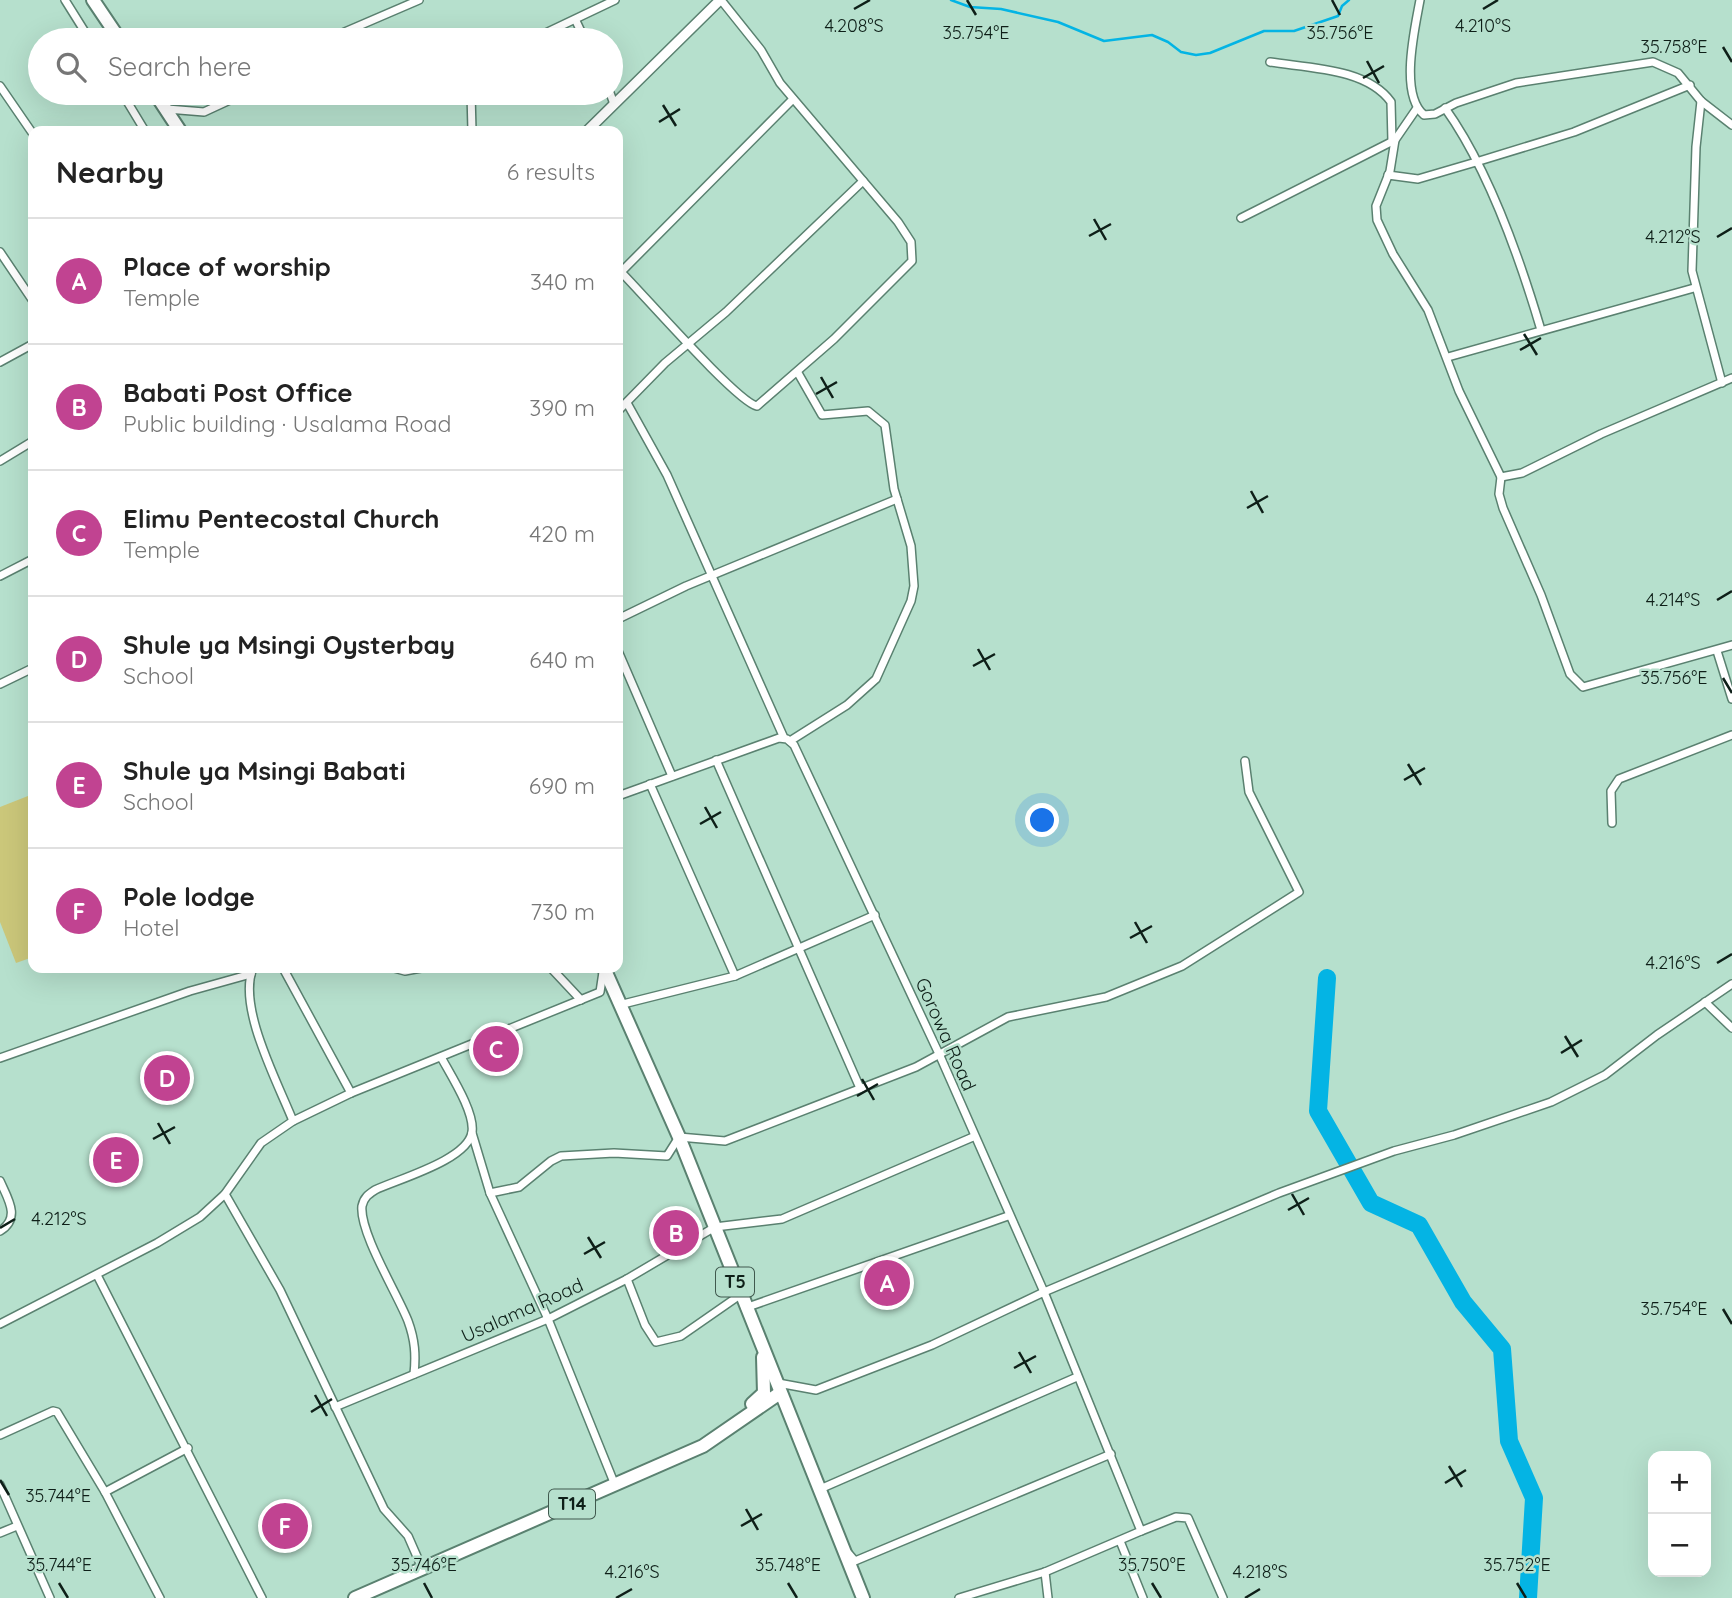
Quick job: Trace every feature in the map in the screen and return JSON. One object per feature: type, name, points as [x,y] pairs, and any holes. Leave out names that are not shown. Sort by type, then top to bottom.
[{"type":"highway","points":[[93,0],[112,28]]},
{"type":"highway","points":[[163,105],[177,126]]},
{"type":"highway","name":"T5","points":[[606,973],[679,1137],[863,1598]]},
{"type":"highway","name":"T14","points":[[703,1446],[764,1393],[762,1350]]},
{"type":"highway","name":"T14","points":[[355,1598],[703,1446],[779,1388]]},
{"type":"street","points":[[65,0],[82,28]]},
{"type":"street","points":[[355,28],[419,0]]},
{"type":"street","points":[[559,28],[615,0]]},
{"type":"street","points":[[623,95],[721,0],[761,50],[793,99],[905,232],[913,248],[912,261],[798,373],[760,404],[754,405],[623,277]]},
{"type":"street","points":[[1241,218],[1393,141],[1417,108],[1411,74],[1420,0]]},
{"type":"street","points":[[576,21],[579,28]]},
{"type":"street","points":[[1270,62],[1360,79],[1378,87],[1391,102],[1393,141],[1388,175],[1378,197],[1377,220],[1393,254],[1418,290],[1448,357],[1459,391],[1501,477],[1499,494],[1503,508],[1574,682],[1583,687],[1732,645]]},
{"type":"street","points":[[1417,108],[1429,116],[1499,87],[1537,78],[1647,63],[1671,68],[1690,85],[1701,101],[1732,125]]},
{"type":"street","points":[[1388,175],[1418,178],[1476,162],[1574,132],[1690,85]]},
{"type":"street","points":[[1,89],[28,128]]},
{"type":"street","points":[[623,271],[793,99]]},
{"type":"street","points":[[1701,101],[1692,228],[1694,288],[1722,383]]},
{"type":"street","points":[[129,105],[142,126]]},
{"type":"street","points":[[166,109],[204,113],[220,105]]},
{"type":"street","points":[[471,105],[472,126]]},
{"type":"street","points":[[592,126],[613,105]]},
{"type":"street","points":[[1445,108],[1463,135],[1476,162],[1510,241],[1541,330]]},
{"type":"street","points":[[623,407],[665,363],[690,343],[863,181]]},
{"type":"street","points":[[1,254],[28,294]]},
{"type":"street","points":[[1448,357],[1694,288]]},
{"type":"street","points":[[0,362],[28,347]]},
{"type":"street","points":[[623,794],[716,760],[787,739],[866,690],[887,660],[914,586],[911,546],[897,499],[885,425],[869,411],[821,415],[798,373]]},
{"type":"street","points":[[1501,477],[1522,473],[1601,434],[1732,379]]},
{"type":"street","name":"Gorowa Road","points":[[627,403],[651,443],[787,739],[817,788],[940,1056],[973,1137],[1044,1292],[1077,1377],[1136,1513],[1141,1531]]},
{"type":"street","points":[[0,461],[28,444]]},
{"type":"street","points":[[623,617],[686,586],[712,578],[897,499]]},
{"type":"street","points":[[0,576],[28,562]]},
{"type":"street","points":[[1717,651],[1732,699]]},
{"type":"street","points":[[623,663],[672,776]]},
{"type":"street","points":[[0,684],[28,670]]},
{"type":"street","points":[[1612,823],[1611,791],[1619,779],[1732,735]]},
{"type":"street","points":[[716,760],[860,1088]]},
{"type":"street","points":[[490,1192],[523,1185],[561,1156],[614,1153],[667,1156],[679,1137],[726,1141],[940,1056],[1008,1017],[1106,998],[1182,966],[1296,895],[1297,886],[1249,792],[1245,761]]},
{"type":"street","points":[[650,784],[735,976]]},
{"type":"street","points":[[620,1005],[735,976],[874,915]]},
{"type":"street","points":[[0,1058],[246,973]]},
{"type":"street","points":[[252,973],[251,1009],[293,1121]]},
{"type":"street","points":[[286,973],[351,1093]]},
{"type":"street","points":[[556,973],[581,1000]]},
{"type":"street","points":[[0,1324],[97,1275],[200,1217],[225,1194],[250,1154],[272,1133],[351,1093],[600,992],[603,973]]},
{"type":"street","points":[[779,1388],[816,1390],[932,1345],[1044,1292],[1279,1193],[1394,1151],[1454,1135],[1551,1102],[1605,1075],[1732,984]]},
{"type":"street","points":[[1705,1002],[1732,1028]]},
{"type":"street","points":[[441,1057],[462,1098],[490,1192],[548,1319],[615,1485]]},
{"type":"street","points":[[414,1374],[416,1350],[407,1320],[371,1240],[362,1207],[366,1196],[375,1190],[458,1153],[472,1132]]},
{"type":"street","points":[[715,1227],[782,1219],[973,1137]]},
{"type":"street","points":[[0,1181],[12,1214],[11,1221],[0,1231]]},
{"type":"street","points":[[225,1194],[280,1290],[384,1509],[408,1536],[422,1568]]},
{"type":"street","points":[[627,1279],[645,1325],[654,1339],[660,1342],[681,1336],[743,1302],[1008,1216]]},
{"type":"street","name":"Usalama Road","points":[[335,1407],[548,1319],[627,1279],[715,1227]]},
{"type":"street","points":[[97,1275],[188,1448],[262,1598]]},
{"type":"street","points":[[820,1489],[1077,1377]]},
{"type":"street","points":[[0,1435],[53,1411],[57,1412],[105,1492],[160,1598]]},
{"type":"street","points":[[105,1492],[188,1448]]},
{"type":"street","points":[[841,1546],[855,1561],[1111,1454]]},
{"type":"street","points":[[0,1485],[50,1598]]},
{"type":"street","points":[[958,1598],[1045,1572],[1176,1517],[1188,1518],[1223,1598]]},
{"type":"street","points":[[0,1533],[17,1526]]},
{"type":"street","points":[[1120,1541],[1143,1598]]},
{"type":"street","points":[[1045,1572],[1048,1598]]},
{"type":"shaded area","points":[[28,796],[28,959],[16,963],[0,922],[0,807]]},
{"type":"waterway","points":[[951,0],[970,7],[1001,9],[1058,22],[1104,41],[1152,35],[1181,52],[1196,55],[1210,53],[1264,31],[1294,31],[1338,16],[1342,6],[1349,0]]},
{"type":"waterway","points":[[1327,978],[1318,1111],[1371,1203],[1419,1225],[1463,1302],[1502,1349],[1509,1441],[1534,1498],[1528,1598]]},
{"type":"place","name":"Elimu Pentecostal Church","points":[[496,1049]]},
{"type":"place","name":"Shule ya Msingi Oysterbay","points":[[167,1078]]},
{"type":"place","name":"Shule ya Msingi Babati","points":[[116,1160]]},
{"type":"place","name":"Babati Post Office","points":[[676,1233]]},
{"type":"place","name":"Place of worship","points":[[887,1283]]},
{"type":"place","name":"Pole lodge","points":[[285,1526]]}]
